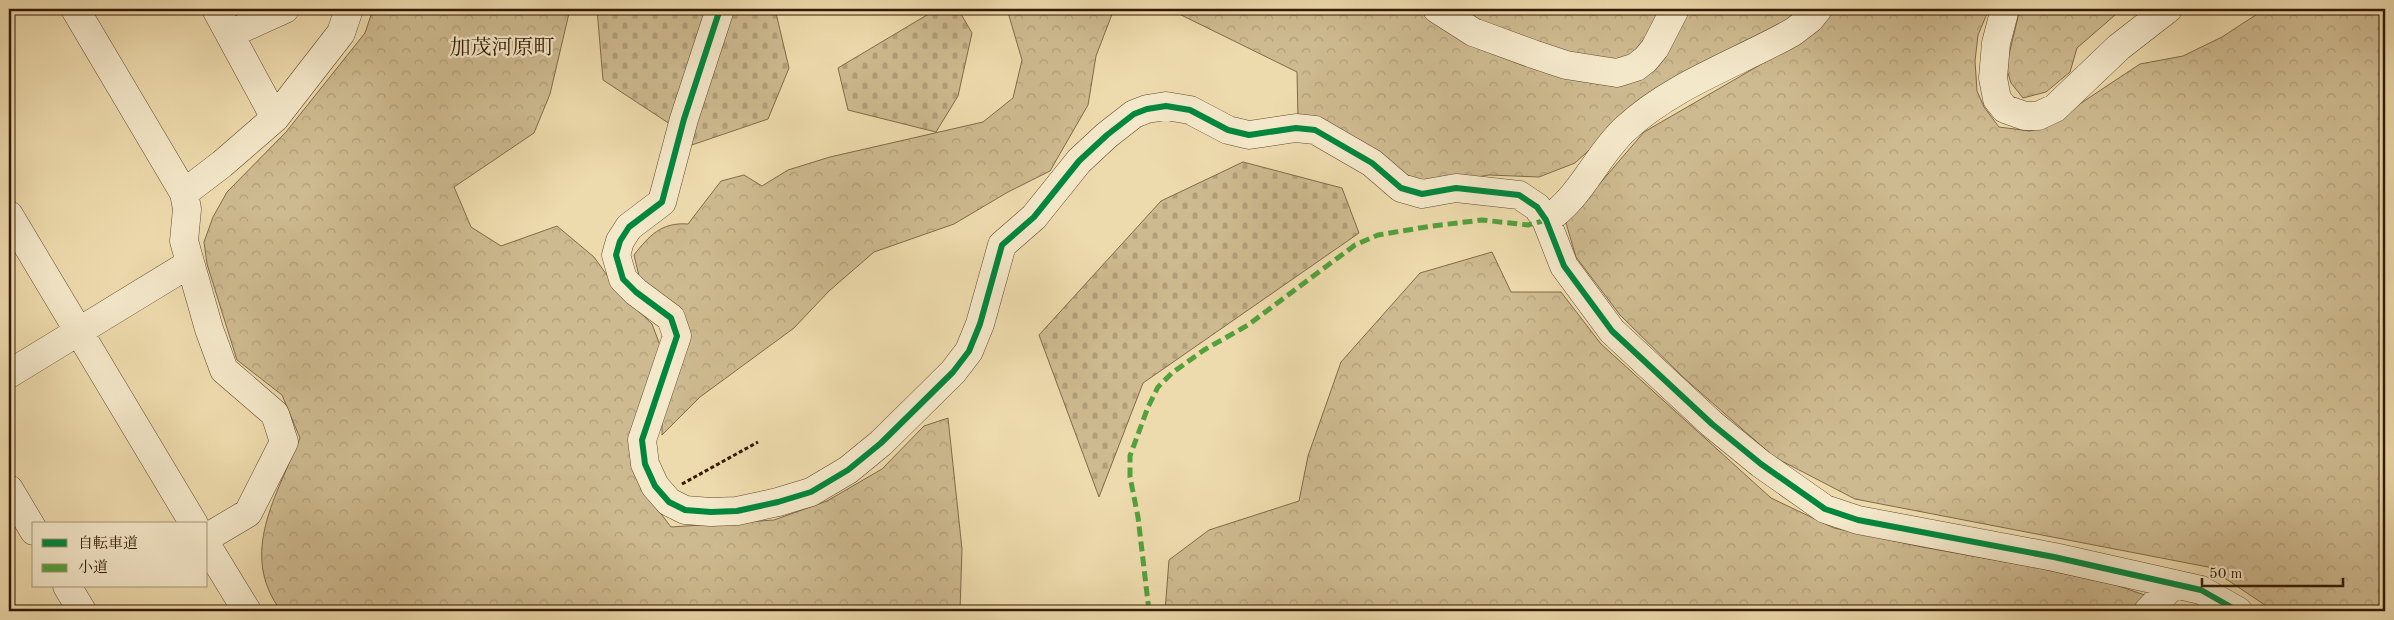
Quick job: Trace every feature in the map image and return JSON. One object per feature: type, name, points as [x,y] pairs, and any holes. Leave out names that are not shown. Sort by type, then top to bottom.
[{"type":"street","points":[[75,9],[184,193],[187,209],[184,241],[189,264],[224,370],[274,414],[284,442],[248,513],[208,537]]},
{"type":"street","points":[[216,9],[275,118]]},
{"type":"street","points":[[230,34],[285,9]]},
{"type":"street","points":[[184,193],[222,164],[275,118],[341,33],[349,9]]},
{"type":"street","points":[[720,9],[684,119],[662,202],[630,227],[620,241],[616,255],[623,280],[671,318],[677,336],[642,440],[645,464],[655,486],[669,502],[685,510],[737,511],[811,492],[848,470],[881,443],[953,372],[969,350],[980,324],[1002,245],[1034,217],[1079,161],[1134,114],[1147,109],[1166,106],[1190,110],[1228,130],[1249,135],[1296,128],[1315,130],[1372,164],[1401,188],[1422,194],[1456,188],[1519,195],[1537,207],[1546,220],[1564,266],[1612,331],[1712,424],[1761,464],[1825,509],[1858,520],[2054,558],[2201,590],[2238,611]]},
{"type":"street","points":[[1437,9],[1473,32],[1533,54],[1566,65],[1617,73],[1636,67],[1646,59],[1655,48],[1675,9]]},
{"type":"street","points":[[1546,220],[1566,204],[1596,164],[1632,124],[1683,90],[1793,32],[1810,20],[1818,9]]},
{"type":"street","points":[[2004,9],[1996,43],[1994,85],[1997,99],[2005,110],[2025,116],[2038,116],[2055,108],[2119,47],[2168,9]]},
{"type":"street","points":[[9,215],[193,522]]},
{"type":"street","points":[[9,374],[189,264]]},
{"type":"street","points":[[9,489],[22,524]]},
{"type":"street","points":[[208,547],[247,611]]},
{"type":"street","points":[[2148,611],[2173,585]]},
{"type":"street","points":[[68,588],[82,611]]},
{"type":"path","points":[[662,495],[758,442]]},
{"type":"green space","points":[[373,9],[570,9],[550,94],[534,133],[454,187],[471,227],[501,246],[557,226],[594,257],[619,292],[652,324],[663,353],[643,490],[671,527],[774,520],[827,501],[882,469],[924,426],[948,418],[962,549],[960,611],[281,611],[269,590],[263,568],[262,546],[266,524],[273,503],[300,438],[282,395],[237,360],[207,264],[204,242],[213,217],[227,192],[286,132],[365,33]]},
{"type":"green space","points":[[597,9],[709,9],[673,126],[603,80]]},
{"type":"green space","points":[[728,9],[775,9],[789,68],[768,119],[677,150]]},
{"type":"green space","points":[[937,9],[958,9],[972,33],[958,96],[936,132],[848,110],[838,68]]},
{"type":"green space","points":[[1007,9],[1114,9],[1096,56],[1088,105],[1050,171],[1008,192],[954,224],[874,252],[829,291],[794,328],[700,397],[662,435],[662,420],[689,334],[640,280],[634,255],[656,232],[670,225],[688,224],[721,181],[744,175],[762,186],[788,170],[830,157],[983,122],[1013,98],[1022,60]]},
{"type":"green space","points":[[1169,9],[1431,9],[1616,78],[1680,9],[1802,9],[1780,27],[1597,143],[1575,163],[1539,177],[1489,175],[1420,186],[1298,119],[1297,72]]},
{"type":"green space","points":[[1446,9],[1666,9],[1629,62],[1568,62]]},
{"type":"green space","points":[[1837,9],[1989,9],[1978,35],[1975,61],[1977,91],[1984,107],[1999,127],[2030,131],[2048,125],[2140,64],[2183,56],[2222,37],[2265,9],[2385,9],[2385,611],[2274,611],[2208,567],[1855,499],[1774,457],[1683,377],[1620,315],[1576,257],[1566,223],[1644,132],[1772,58]]},
{"type":"green space","points":[[2022,9],[2122,9],[2077,48],[2070,72],[2046,92],[2023,98],[2011,83],[2006,67],[2019,13]]},
{"type":"green space","points":[[1243,162],[1342,188],[1359,233],[1143,383],[1099,497],[1039,335],[1161,201]]},
{"type":"green space","points":[[1492,252],[1511,292],[1561,292],[1601,344],[1771,498],[1834,528],[2116,585],[2190,611],[1165,611],[1169,560],[1209,530],[1299,501],[1308,456],[1341,362],[1420,273]]},
{"type":"marked path","points":[[1149,611],[1138,517],[1130,477],[1130,456],[1148,407],[1158,387],[1172,373],[1204,350],[1248,325],[1355,245],[1378,235],[1482,220],[1528,225],[1546,220]]},
{"type":"cycle path","points":[[720,9],[684,119],[662,202],[629,227],[620,241],[616,255],[623,279],[636,292],[671,318],[677,336],[642,440],[645,464],[655,486],[669,502],[685,510],[737,511],[811,492],[848,470],[881,443],[953,372],[969,351],[980,324],[1002,245],[1034,217],[1079,161],[1107,135],[1134,114],[1147,109],[1166,106],[1190,110],[1228,130],[1249,135],[1296,128],[1315,130],[1372,163],[1401,188],[1422,194],[1456,188],[1519,195],[1537,207],[1546,220],[1564,266],[1612,331],[1712,424],[1761,464],[1825,509],[1858,520],[2054,557],[2201,590],[2238,611]]},
{"type":"district","name":"加茂河原町","points":[[502,47]]}]
